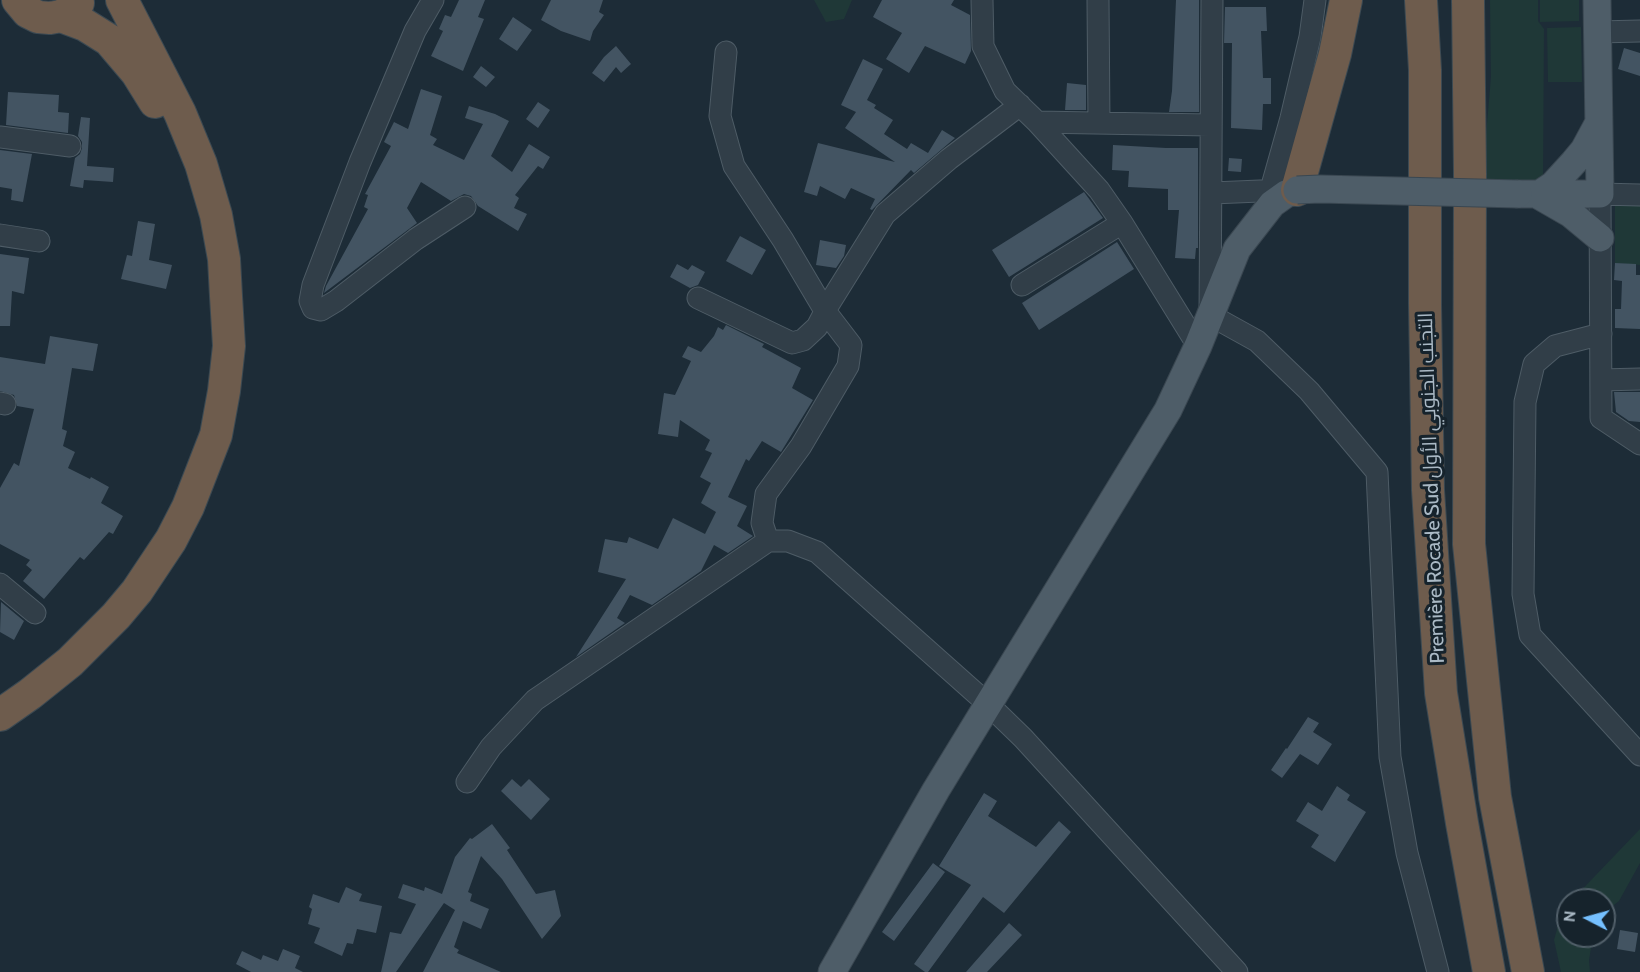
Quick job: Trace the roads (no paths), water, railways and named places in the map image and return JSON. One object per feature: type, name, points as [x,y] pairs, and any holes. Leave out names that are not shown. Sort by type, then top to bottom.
[{"type":"highway","points":[[0,12],[8,0]]},
{"type":"highway","points":[[0,692],[87,621],[115,589],[150,541],[173,497],[192,450],[204,393],[210,338],[208,279],[203,243],[179,154],[162,113],[137,73],[109,40],[85,25],[70,8],[50,18],[28,12],[18,0]]},
{"type":"highway","points":[[99,0],[127,35],[180,113]]},
{"type":"highway","points":[[0,715],[70,662],[116,616],[137,591],[171,540],[188,507],[216,435],[224,391],[229,346],[224,259],[216,215],[201,164],[180,113],[122,0]]},
{"type":"highway","points":[[1277,198],[1335,54],[1346,0]]},
{"type":"highway","name":"Première Rocade Sud التجنب الجنوبي الأول","points":[[1421,0],[1425,70],[1428,490],[1441,693],[1489,972]]},
{"type":"highway","name":"Première Rocade Sud التجنب الجنوبي الأول","points":[[1468,0],[1469,544],[1495,796],[1528,972]]},
{"type":"main road","points":[[832,972],[936,790],[1154,435],[1182,382],[1237,249],[1277,198],[1320,189],[1600,194],[1597,0]]},
{"type":"main road","points":[[1528,194],[1552,184],[1574,162],[1584,150],[1599,122]]},
{"type":"main road","points":[[1528,194],[1571,214],[1600,238]]},
{"type":"street","points":[[433,0],[415,31],[360,162],[313,285],[310,301],[313,308],[321,310],[336,301],[416,239],[465,207]]},
{"type":"street","points":[[982,0],[983,46],[1005,91],[1037,122],[1099,190],[1198,346]]},
{"type":"street","points":[[1098,0],[1100,123]]},
{"type":"street","points":[[1212,0],[1210,315],[1257,341],[1309,391],[1377,472],[1390,757],[1407,853],[1438,972]]},
{"type":"street","points":[[1212,193],[1277,198],[1291,118],[1310,37],[1315,0]]},
{"type":"street","points":[[1598,32],[1640,31]]},
{"type":"street","points":[[726,52],[720,116],[734,166],[783,240],[825,311],[851,345],[848,366],[801,446],[766,494],[762,523],[768,542]]},
{"type":"street","points":[[698,298],[792,343],[803,340],[817,327],[885,214],[949,159],[1020,105]]},
{"type":"street","points":[[1037,122],[1210,125]]},
{"type":"street","points":[[0,137],[70,146]]},
{"type":"street","points":[[1640,195],[1600,194],[1601,418],[1640,444]]},
{"type":"street","points":[[1022,285],[1122,223]]},
{"type":"street","points":[[0,235],[39,240]]},
{"type":"street","points":[[1601,334],[1555,346],[1534,364],[1525,402],[1523,594],[1530,635],[1640,755]]},
{"type":"street","points":[[1601,380],[1640,380]]},
{"type":"street","points":[[467,782],[491,747],[535,700],[768,542],[788,541],[817,552],[989,705],[1031,747],[1237,972]]},
{"type":"street","points":[[0,584],[35,613]]}]
